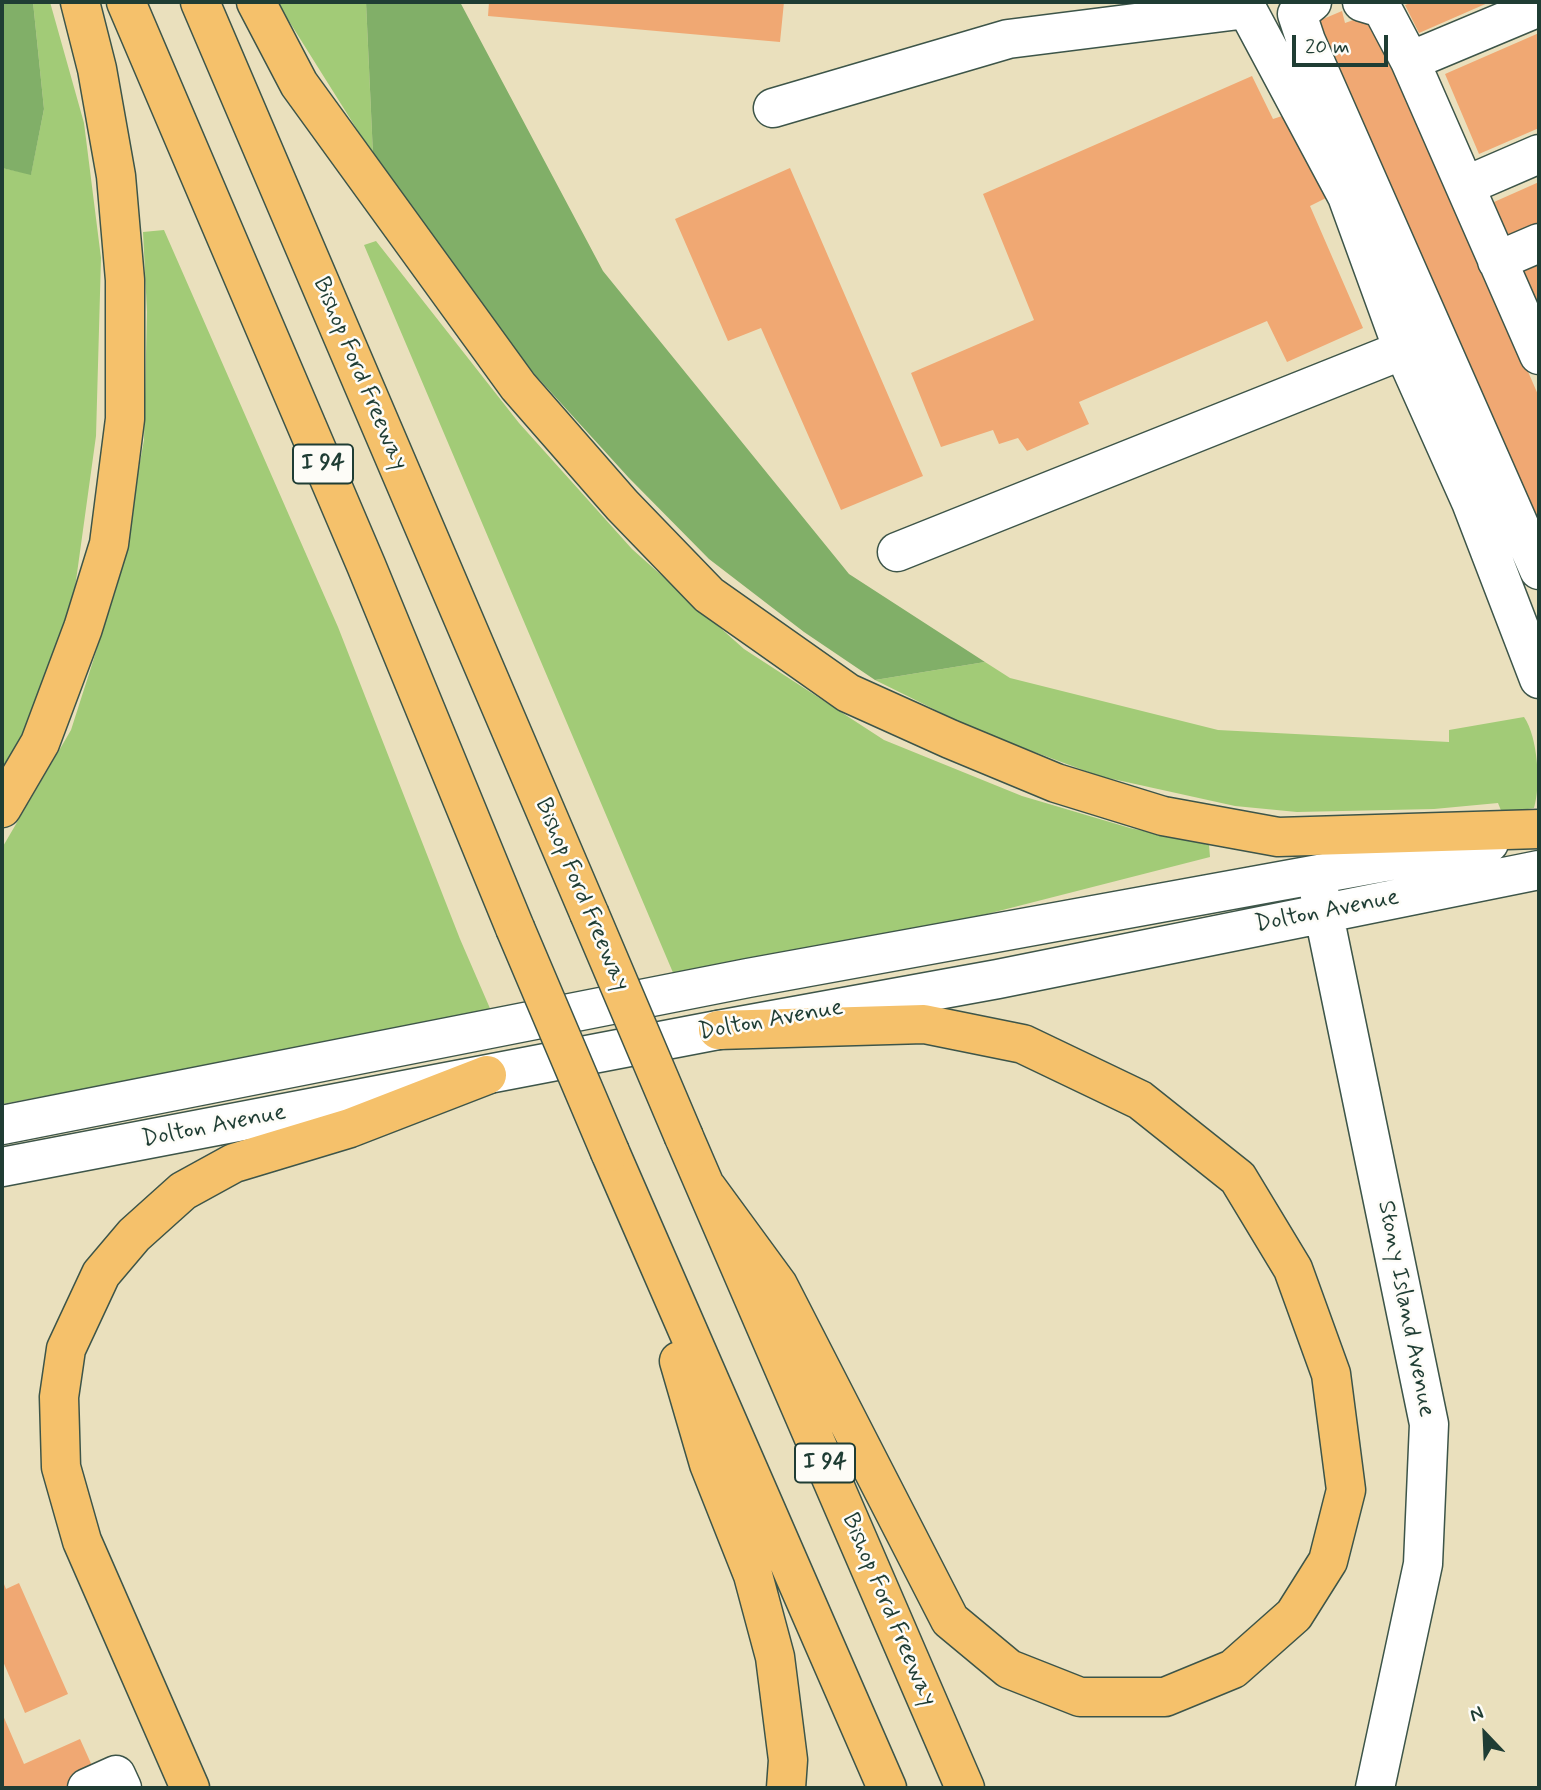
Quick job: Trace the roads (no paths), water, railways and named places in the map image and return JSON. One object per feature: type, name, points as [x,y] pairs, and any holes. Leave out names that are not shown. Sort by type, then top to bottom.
[{"type":"highway","points":[[2,808],[40,743],[86,616],[108,544],[125,419],[125,280],[116,176],[97,69],[80,2]]},
{"type":"highway","name":"I 94","points":[[126,2],[366,565],[514,929],[887,1788]]},
{"type":"highway","name":"Bishop Ford Freeway","points":[[200,2],[965,1788]]},
{"type":"highway","points":[[256,2],[299,84],[518,386],[622,505],[709,595],[848,692],[950,739],[1056,783],[1163,816],[1278,837],[1539,831]]},
{"type":"highway","points":[[707,1188],[778,1285],[950,1620],[1009,1669],[1080,1697],[1165,1698],[1233,1668],[1294,1615],[1328,1561],[1346,1490],[1345,1477],[1331,1374],[1293,1269],[1238,1178],[1140,1100],[1023,1044],[924,1024],[718,1030]]},
{"type":"highway","points":[[190,1788],[82,1541],[61,1467],[60,1397],[66,1349],[101,1274],[134,1235],[183,1191],[234,1163],[350,1128],[487,1075]]},
{"type":"highway","points":[[639,1218],[709,1464],[753,1575],[775,1657],[788,1760],[786,1788]]},
{"type":"street","points":[[1312,2],[1297,14],[1306,41],[1539,570]]},
{"type":"street","points":[[1362,2],[1382,8],[1410,61],[1497,261],[1536,340]]},
{"type":"street","points":[[1410,61],[1539,7]]},
{"type":"street","points":[[773,108],[1008,39],[1247,9],[1347,196],[1403,350],[1471,502],[1539,679]]},
{"type":"street","points":[[1465,186],[1539,154]]},
{"type":"street","points":[[1497,261],[1539,243]]},
{"type":"street","points":[[897,552],[1403,350]]},
{"type":"street","name":"Dolton Avenue","points":[[2,1125],[748,978],[1539,831]]},
{"type":"street","name":"Dolton Avenue","points":[[2,1167],[998,979],[1539,870]]},
{"type":"street","name":"Stony Island Avenue","points":[[1315,873],[1429,1424],[1423,1564],[1375,1788]]},
{"type":"street","points":[[87,1788],[116,1775],[122,1788]]}]
